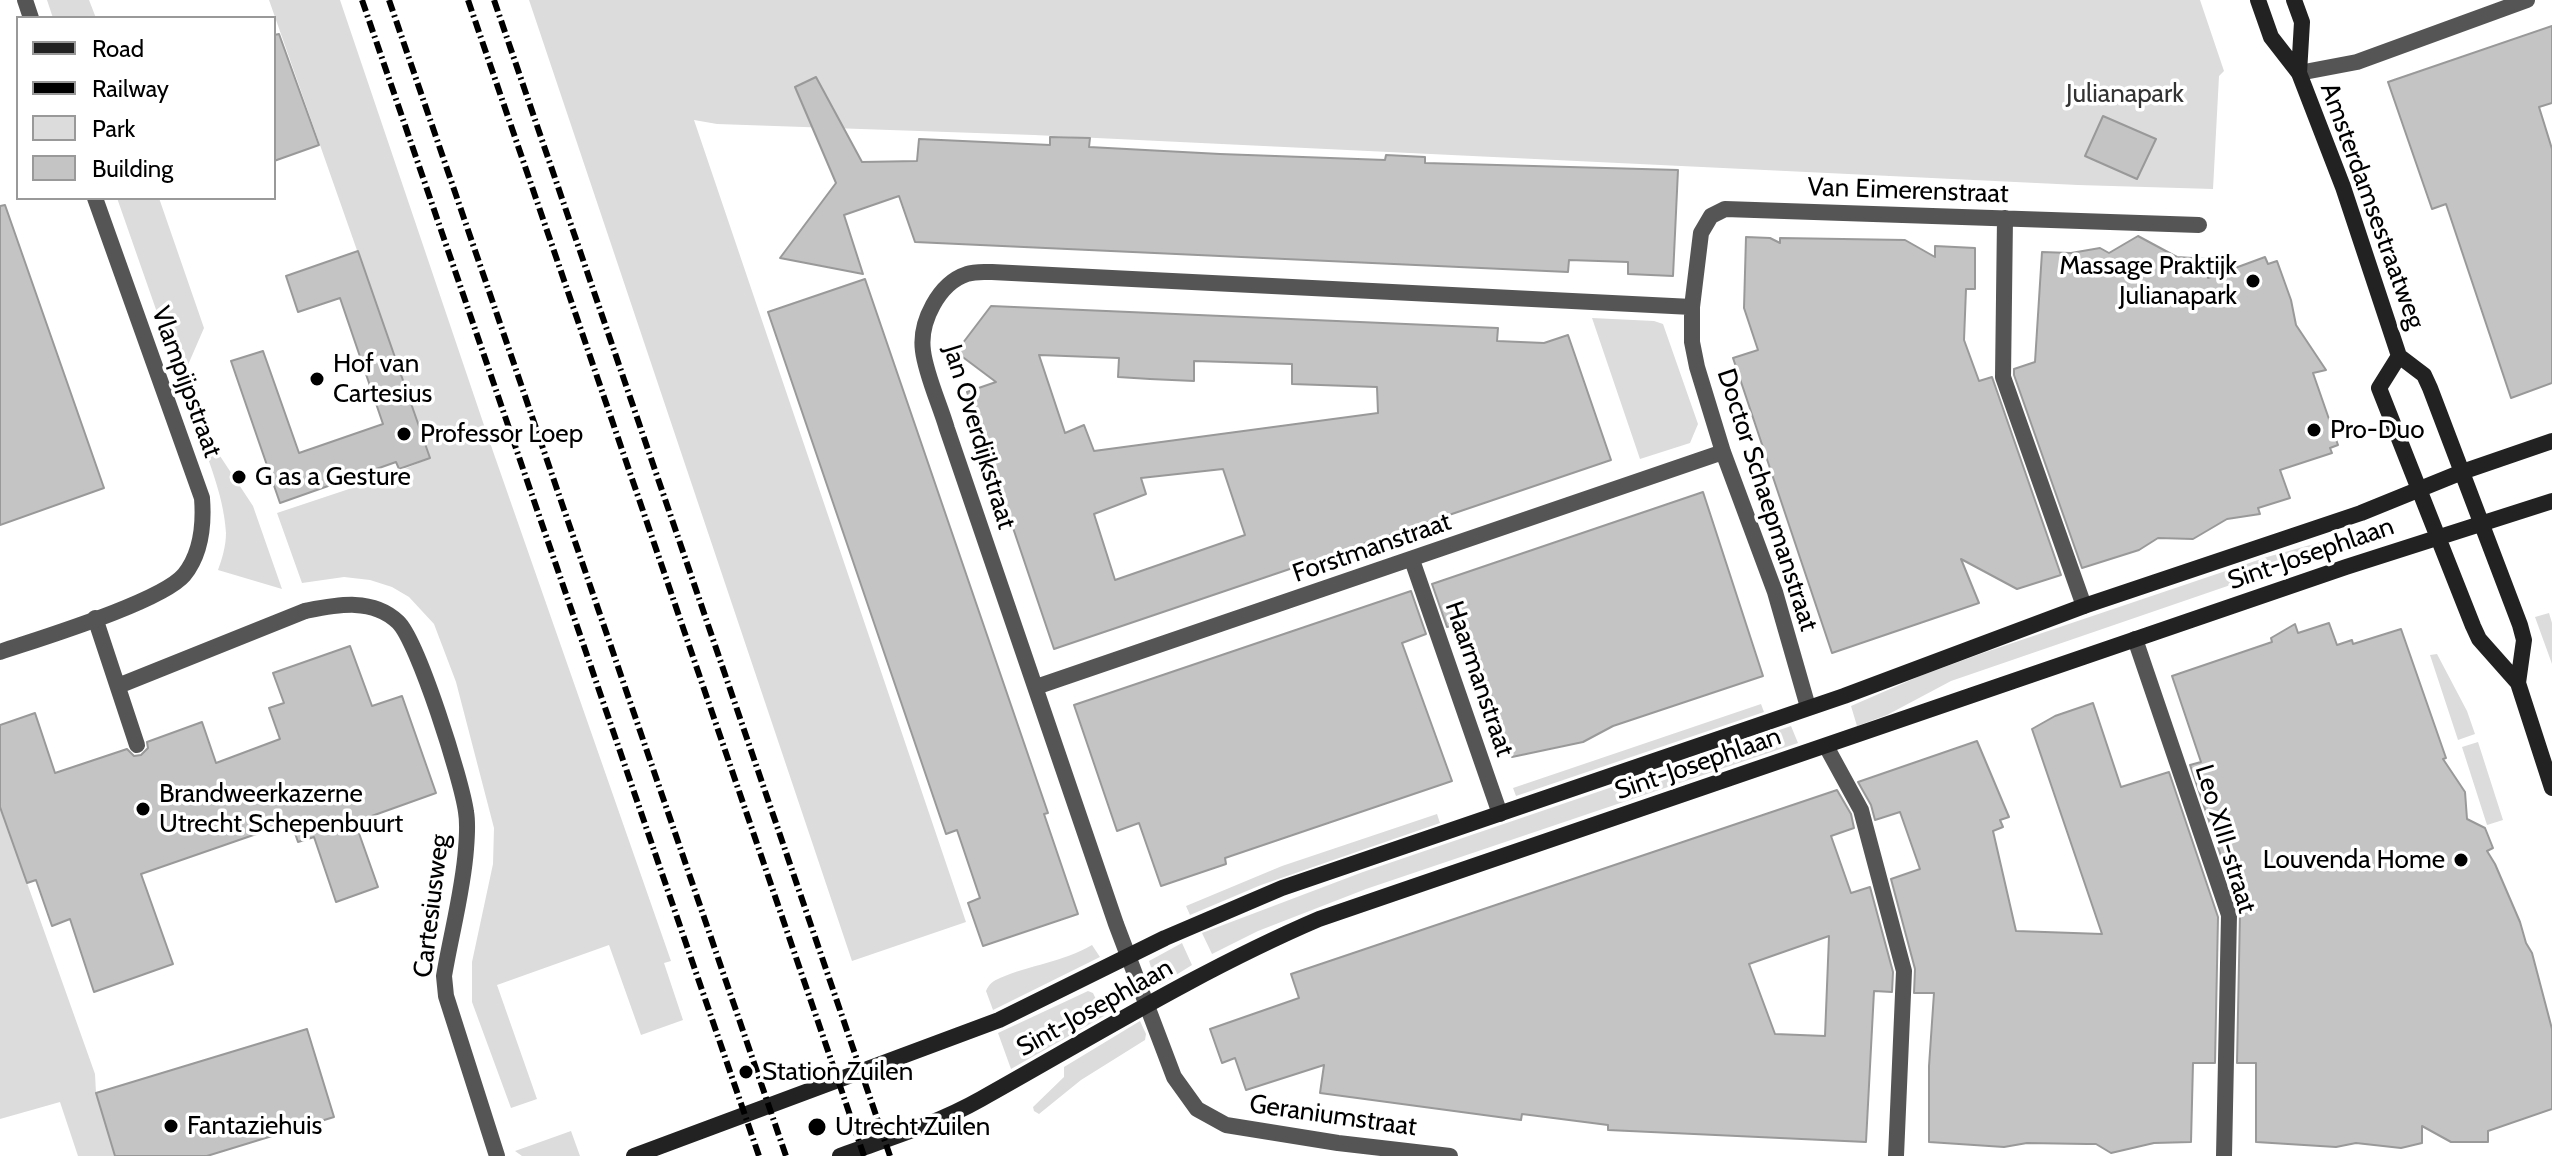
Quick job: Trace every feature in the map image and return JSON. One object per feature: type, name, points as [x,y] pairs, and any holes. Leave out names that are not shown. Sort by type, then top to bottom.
[{"type":"main road","name":"Amsterdamsestraatweg","points":[[2258,0],[2271,37],[2299,73],[2343,187],[2399,356],[2424,375],[2509,591],[2524,640],[2518,683]]},
{"type":"main road","name":"Amsterdamsestraatweg","points":[[2294,0],[2302,22],[2299,73]]},
{"type":"main road","name":"Amsterdamsestraatweg","points":[[2399,356],[2379,388],[2479,639],[2518,683],[2552,788]]},
{"type":"main road","name":"Sint-Josephlaan","points":[[634,1156],[978,1028],[1042,1001],[1198,923],[1282,888],[1860,690],[2084,606],[2361,513],[2462,472],[2552,441]]},
{"type":"main road","name":"Sint-Josephlaan","points":[[840,1156],[939,1118],[998,1089],[1239,955],[1319,919],[2135,639],[2552,501]]},
{"type":"street","points":[[2299,73],[2357,62],[2527,0]]},
{"type":"street","name":"Vlampijpstraat","points":[[0,652],[136,603],[171,585],[184,575],[204,525],[202,498],[96,200]]},
{"type":"street","name":"Van Eimerenstraat","points":[[1692,307],[1701,233],[1711,216],[1725,209],[2199,225]]},
{"type":"street","points":[[2005,218],[2003,377],[2084,606]]},
{"type":"street","name":"Jan Overdijkstraat","points":[[1211,1119],[1197,1109],[1174,1077],[1146,1007],[1036,687],[923,350],[925,326],[934,303],[947,286],[967,274],[992,272],[1692,307]]},
{"type":"street","name":"Doctor Schaepmanstraat","points":[[1692,307],[1692,342],[1697,367],[1723,452],[1775,592],[1808,707]]},
{"type":"street","name":"Forstmanstraat","points":[[1036,687],[1723,452]]},
{"type":"street","name":"Haarmanstraat","points":[[1412,560],[1500,814]]},
{"type":"street","name":"Cartesiusweg","points":[[118,686],[305,611],[342,603],[369,605],[397,621],[413,646],[466,812],[466,850],[444,976],[446,996],[497,1156]]},
{"type":"street","points":[[95,618],[137,745]]},
{"type":"street","name":"Leo XIII-straat","points":[[2135,639],[2229,915],[2224,1156]]},
{"type":"street","points":[[1826,746],[1861,810],[1904,971],[1896,1156]]},
{"type":"street","name":"Geraniumstraat","points":[[1211,1119],[1338,1150],[1450,1156]]},
{"type":"green space","points":[[47,0],[89,0],[95,16],[52,16]]},
{"type":"green space","points":[[269,0],[340,0],[671,961],[664,963],[683,1020],[641,1035],[609,945],[497,985],[537,1099],[511,1108],[472,1002],[472,962],[493,864],[494,828],[456,682],[434,624],[409,597],[370,580],[344,577],[302,583],[277,513],[388,476],[430,458]]},
{"type":"green space","name":"Julianapark","points":[[529,0],[2200,0],[2224,71],[2219,76],[2213,189],[1034,135],[717,124],[694,120],[966,922],[852,961]]},
{"type":"green space","points":[[118,200],[160,200],[204,328],[181,381]]},
{"type":"green space","points":[[1592,318],[1663,324],[1698,424],[1690,443],[1640,459]]},
{"type":"green space","points":[[191,412],[253,506],[282,589],[218,570],[226,533],[222,503]]},
{"type":"green space","points":[[2339,537],[2344,546],[1951,681],[1887,715],[1857,726],[1851,706],[1920,676],[2267,557]]},
{"type":"green space","points":[[2549,613],[2552,623],[2552,664],[2535,617]]},
{"type":"green space","points":[[2437,654],[2467,711],[2475,734],[2458,740],[2430,655]]},
{"type":"green space","points":[[1761,704],[1764,712],[1516,796],[1513,788]]},
{"type":"green space","points":[[1791,726],[1798,743],[1366,889],[1258,931],[1212,954],[1202,933],[1363,872]]},
{"type":"green space","points":[[2478,742],[2503,820],[2487,825],[2462,747]]},
{"type":"green space","points":[[0,807],[95,1074],[96,1093],[115,1156],[78,1156],[60,1102],[0,1119]]},
{"type":"green space","points":[[1437,814],[1440,823],[1261,885],[1190,915],[1186,906],[1282,866]]},
{"type":"green space","points":[[1182,943],[1192,965],[1160,985],[1156,983],[1149,961]]},
{"type":"green space","points":[[1092,945],[1100,957],[993,1010],[986,991],[993,982],[1070,956]]},
{"type":"green space","points":[[1088,991],[1093,993],[1104,1016],[1011,1069],[998,1033]]},
{"type":"green space","points":[[1140,1021],[1146,1034],[1145,1040],[1081,1080],[1039,1114],[1034,1111],[1033,1107],[1064,1077],[1064,1067]]},
{"type":"green space","points":[[571,1131],[580,1156],[522,1156],[515,1151]]},
{"type":"building","points":[[2552,26],[2552,103],[2539,107],[2552,149],[2552,383],[2511,398],[2446,204],[2432,209],[2388,82]]},
{"type":"building","points":[[279,34],[319,145],[276,160],[276,35]]},
{"type":"building","points":[[816,77],[862,162],[917,161],[919,139],[1050,145],[1050,137],[1090,138],[1089,147],[1220,154],[1385,160],[1386,155],[1425,157],[1425,163],[1678,170],[1673,276],[1628,274],[1628,262],[1569,260],[1568,272],[915,242],[899,196],[844,215],[863,274],[780,258],[836,183],[795,87]]},
{"type":"building","points":[[2103,116],[2156,139],[2137,179],[2085,156]]},
{"type":"building","points":[[5,205],[104,488],[0,525],[0,206]]},
{"type":"building","points":[[2138,236],[2177,257],[2208,259],[2208,278],[2265,257],[2268,264],[2277,261],[2296,325],[2326,370],[2313,373],[2338,445],[2330,448],[2332,453],[2280,470],[2290,498],[2258,508],[2260,514],[2227,519],[2193,539],[2158,538],[2139,550],[2082,568],[2014,369],[2035,362],[2042,252],[2071,253],[2100,248],[2109,253]]},
{"type":"building","points":[[1746,237],[1770,238],[1780,243],[1780,238],[1905,240],[1935,257],[1935,246],[1975,248],[1975,289],[1966,289],[1964,340],[1979,381],[1992,377],[2061,575],[2017,589],[1961,559],[1979,603],[1832,653],[1733,358],[1758,350],[1744,308]]},
{"type":"building","points":[[358,251],[430,458],[399,469],[396,462],[280,503],[231,361],[263,351],[299,453],[383,424],[340,298],[298,312],[286,276]]},
{"type":"building","points":[[865,279],[1048,813],[1044,814],[1078,914],[983,946],[968,903],[980,898],[957,830],[946,834],[768,312]]},
{"type":"building","points":[[991,306],[1498,328],[1497,341],[1544,343],[1568,335],[1611,460],[1054,649],[967,392],[996,382],[956,352]],"holes":[[[1039,355],[1119,358],[1118,377],[1194,381],[1194,361],[1292,364],[1292,384],[1377,387],[1378,413],[1094,451],[1084,425],[1065,433]],[[1223,469],[1245,535],[1115,580],[1094,514],[1146,494],[1141,478]]]},
{"type":"building","points":[[1703,492],[1763,676],[1613,726],[1583,742],[1512,757],[1482,668],[1478,669],[1460,623],[1447,627],[1432,584]]},
{"type":"building","points":[[1411,591],[1426,634],[1402,643],[1452,781],[1225,858],[1226,864],[1161,886],[1139,823],[1117,831],[1074,705]]},
{"type":"building","points":[[2329,623],[2337,645],[2352,640],[2353,644],[2401,629],[2446,758],[2443,759],[2465,792],[2467,819],[2485,828],[2493,848],[2487,851],[2532,953],[2552,1029],[2552,1109],[2488,1131],[2488,1142],[2451,1142],[2422,1126],[2422,1143],[2401,1148],[2356,1143],[2336,1147],[2256,1142],[2256,1063],[2237,1063],[2240,912],[2190,765],[2201,762],[2172,676],[2272,642],[2271,638],[2295,624],[2298,633]]},
{"type":"building","points":[[350,646],[372,706],[402,696],[436,793],[355,822],[378,887],[336,902],[314,837],[298,842],[291,822],[141,874],[173,964],[94,992],[70,919],[52,926],[36,880],[27,883],[0,807],[0,725],[35,713],[55,773],[127,749],[134,756],[141,755],[148,748],[147,742],[202,722],[216,763],[280,739],[269,708],[284,703],[273,673]]},
{"type":"building","points":[[2093,703],[2121,787],[2169,772],[2218,917],[2215,1063],[2193,1063],[2191,1142],[2154,1143],[2111,1153],[2096,1144],[2027,1143],[2004,1147],[1929,1142],[1929,1066],[1934,993],[1914,993],[1915,969],[1891,879],[1920,869],[1900,812],[1875,820],[1871,805],[1858,782],[1977,741],[2009,817],[2000,820],[2003,827],[1993,831],[2016,931],[2102,934],[2032,729],[2055,716]]},
{"type":"building","points":[[1837,790],[1851,814],[1854,828],[1831,836],[1851,893],[1870,887],[1893,972],[1892,992],[1874,991],[1866,1142],[1608,1130],[1608,1125],[1522,1114],[1521,1120],[1320,1093],[1324,1065],[1246,1090],[1235,1058],[1222,1063],[1210,1029],[1299,998],[1291,974]],"holes":[[[1829,936],[1825,1036],[1775,1034],[1749,964]]]},
{"type":"building","points":[[307,1029],[334,1117],[207,1156],[115,1156],[96,1093]]},
{"type":"railway","points":[[362,0],[759,1156]]},
{"type":"railway","points":[[389,0],[786,1156]]},
{"type":"railway","points":[[468,0],[864,1156]]},
{"type":"railway","points":[[494,0],[890,1156]]},
{"type":"place","name":"Massage Praktijk Julianapark","points":[[2253,281]]},
{"type":"place","name":"Hof van Cartesius","points":[[317,379]]},
{"type":"place","name":"Pro-Duo","points":[[2314,430]]},
{"type":"place","name":"Professor Loep","points":[[404,434]]},
{"type":"place","name":"G as a Gesture","points":[[239,477]]},
{"type":"place","name":"Brandweerkazerne Utrecht Schepenbuurt","points":[[143,809]]},
{"type":"place","name":"Louvenda Home","points":[[2461,860]]},
{"type":"place","name":"Station Zuilen","points":[[746,1072]]},
{"type":"place","name":"Fantaziehuis","points":[[171,1126]]},
{"type":"place","name":"Utrecht Zuilen","points":[[817,1127]]}]
